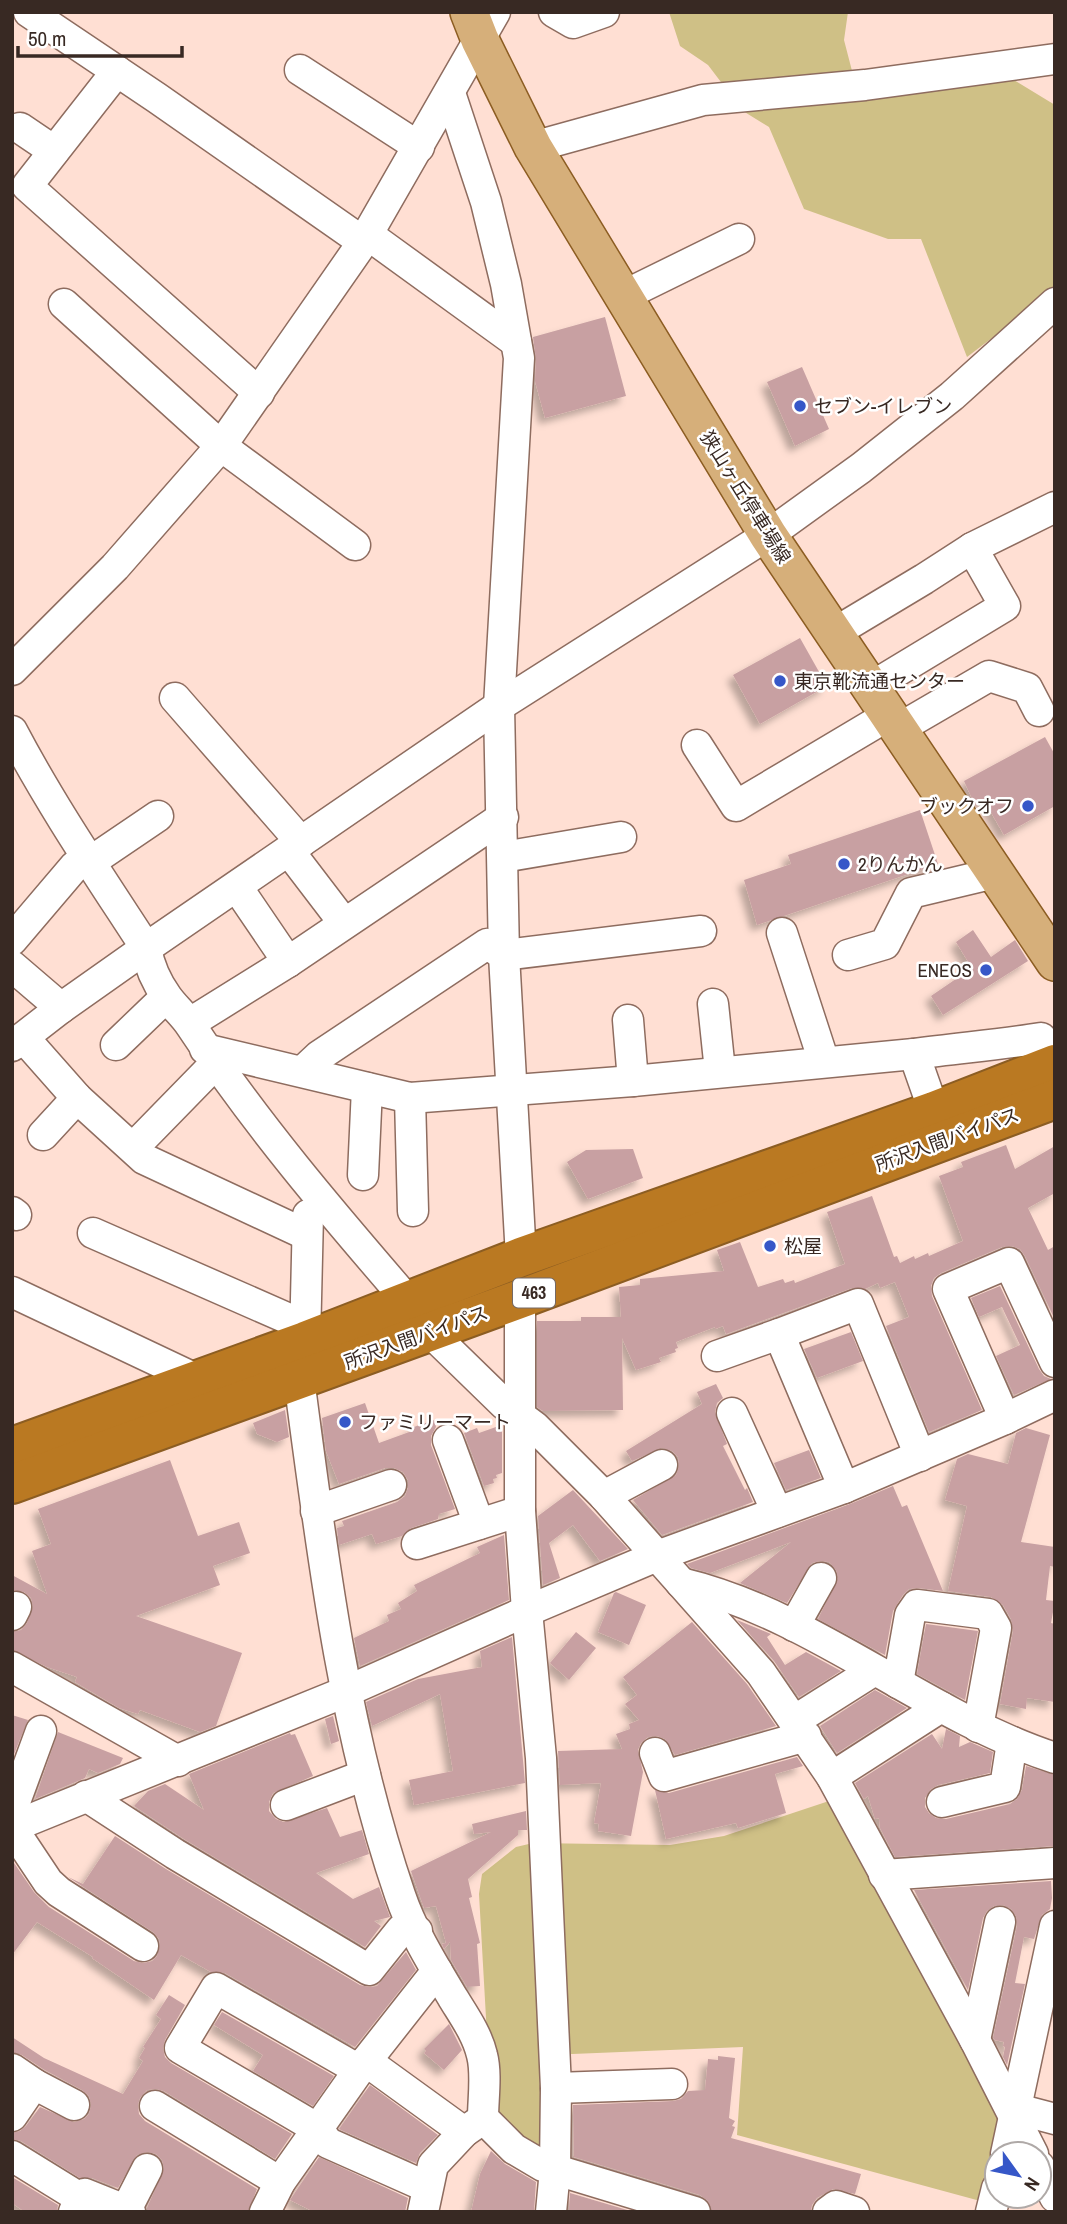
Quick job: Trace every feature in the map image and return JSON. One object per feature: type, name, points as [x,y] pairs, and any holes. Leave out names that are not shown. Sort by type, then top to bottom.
[{"type":"highway","name":"所沢入間バイパス","points":[[12,1447],[198,1380],[305,1333],[407,1300],[934,1111],[1048,1051]]},
{"type":"highway","name":"所沢入間バイパス","points":[[12,1484],[520,1299],[1055,1099]]},
{"type":"main road","name":"狭山ヶ丘停車場線","points":[[481,21],[533,148],[768,535],[1055,962]]},
{"type":"street","points":[[29,12],[516,342]]},
{"type":"street","points":[[554,12],[573,23],[604,12]]},
{"type":"street","points":[[12,670],[115,567],[221,446],[365,238],[450,93],[481,21]]},
{"type":"street","points":[[533,148],[703,100],[865,85],[1055,59]]},
{"type":"street","points":[[300,70],[419,147]]},
{"type":"street","points":[[117,71],[27,186],[259,393]]},
{"type":"street","points":[[450,93],[486,202],[506,284],[519,358],[499,706],[504,955],[521,1257]]},
{"type":"street","points":[[20,128],[54,151]]},
{"type":"street","points":[[623,296],[739,239]]},
{"type":"street","points":[[307,1235],[144,1159],[18,1042],[146,948],[499,706],[768,535],[861,468],[952,397],[1055,303]]},
{"type":"street","points":[[64,304],[221,446],[355,545]]},
{"type":"street","points":[[834,633],[972,548],[1055,507]]},
{"type":"street","points":[[696,745],[736,806],[886,710],[1005,606],[972,548]]},
{"type":"street","points":[[886,710],[989,676],[1027,688],[1042,699]]},
{"type":"street","points":[[176,698],[295,847],[344,923]]},
{"type":"street","points":[[12,731],[21,775],[88,860],[146,948],[148,961],[166,996],[190,1023],[210,1056],[309,1183],[407,1300],[429,1331],[504,1404],[534,1427],[604,1496],[761,1674],[832,1777],[1016,2113],[1027,2140]]},
{"type":"street","points":[[12,940],[75,866],[99,856],[158,816]]},
{"type":"street","points":[[190,1023],[288,962],[503,817]]},
{"type":"street","points":[[503,857],[621,837]]},
{"type":"street","points":[[848,955],[885,944],[911,893],[995,873]]},
{"type":"street","points":[[237,887],[288,962]]},
{"type":"street","points":[[303,1071],[319,1056],[487,944],[504,955],[701,931]]},
{"type":"street","points":[[782,933],[824,1062]]},
{"type":"street","points":[[12,966],[61,1008]]},
{"type":"street","points":[[116,1045],[166,996]]},
{"type":"street","points":[[713,1003],[720,1071]]},
{"type":"street","points":[[628,1020],[634,1082]]},
{"type":"street","points":[[210,1056],[303,1071],[410,1098],[634,1082],[955,1048],[1048,1051]]},
{"type":"street","points":[[914,1054],[934,1111]]},
{"type":"street","points":[[133,1149],[210,1056]]},
{"type":"street","points":[[363,1175],[367,1088]]},
{"type":"street","points":[[44,1135],[77,1098]]},
{"type":"street","points":[[410,1098],[413,1211]]},
{"type":"street","points":[[93,1233],[305,1333],[309,1183]]},
{"type":"street","points":[[1005,1419],[948,1289],[1009,1263],[1055,1362]]},
{"type":"street","points":[[12,1292],[198,1380]]},
{"type":"street","points":[[520,1299],[520,1511],[541,1758],[556,2088],[555,2170],[551,2212]]},
{"type":"street","points":[[717,1356],[858,1304],[920,1456]]},
{"type":"street","points":[[779,1334],[844,1488]]},
{"type":"street","points":[[299,1379],[316,1511],[345,1692],[365,1775],[400,1897],[437,1971],[478,2040],[484,2059],[473,2125],[433,2165],[425,2199],[328,2143],[318,2129],[180,2048],[216,1989],[363,2065],[473,2125],[543,2166],[695,2212]]},
{"type":"street","points":[[143,1945],[59,1892],[48,1882],[12,1827],[345,1692],[657,1556],[844,1488],[1055,1395]]},
{"type":"street","points":[[732,1413],[777,1512]]},
{"type":"street","points":[[448,1440],[479,1524]]},
{"type":"street","points":[[604,1496],[662,1465]]},
{"type":"street","points":[[316,1511],[391,1485]]},
{"type":"street","points":[[417,1544],[520,1511]]},
{"type":"street","points":[[794,1626],[821,1578]]},
{"type":"street","points":[[681,1583],[763,1609],[978,1727],[1055,1758]]},
{"type":"street","points":[[655,1753],[664,1776],[800,1729],[886,1677],[910,1615],[917,1605],[988,1614],[996,1628],[978,1727]]},
{"type":"street","points":[[12,1667],[178,1761]]},
{"type":"street","points":[[832,1777],[942,1707]]},
{"type":"street","points":[[12,1810],[41,1731]]},
{"type":"street","points":[[942,1802],[1004,1787],[1012,1742]]},
{"type":"street","points":[[286,1805],[365,1775]]},
{"type":"street","points":[[86,1796],[174,1854],[369,1970],[401,1930],[417,1931]]},
{"type":"street","points":[[884,1875],[1055,1863]]},
{"type":"street","points":[[975,2040],[1000,1922]]},
{"type":"street","points":[[1009,2140],[1055,1926]]},
{"type":"street","points":[[155,2106],[275,2203],[318,2129],[363,2065],[437,1971]]},
{"type":"street","points":[[12,2116],[23,2076],[74,2105]]},
{"type":"street","points":[[556,2088],[672,2084]]},
{"type":"street","points":[[1016,2113],[1055,2119]]},
{"type":"street","points":[[12,2156],[77,2205],[85,2194],[128,2211],[147,2169]]},
{"type":"street","points":[[828,2212],[836,2206],[854,2212]]},
{"type":"shaded area","points":[[669,12],[848,12],[844,40],[858,94],[999,71],[1055,105],[1055,290],[967,357],[921,239],[888,239],[804,209],[769,127],[743,111],[708,65],[680,46]]},
{"type":"shaded area","points":[[835,1799],[1005,2119],[1000,2140],[983,2140],[983,2202],[737,2135],[743,2047],[548,2055],[548,2155],[517,2138],[499,2118],[489,2071],[479,1894],[482,1874],[516,1847],[533,1843],[670,1845],[724,1836]]},
{"type":"building","points":[[605,317],[626,396],[545,418],[535,381],[533,337]]},
{"type":"building","points":[[802,367],[829,429],[795,446],[767,382]]},
{"type":"building","points":[[800,638],[827,686],[760,724],[733,675]]},
{"type":"building","points":[[1045,737],[1055,755],[1055,806],[1004,835],[984,800],[975,805],[964,781]]},
{"type":"building","points":[[920,810],[938,864],[757,925],[744,880],[791,864],[788,855]]},
{"type":"building","points":[[973,930],[991,957],[1015,940],[1028,961],[943,1015],[931,996],[972,968],[956,942]]},
{"type":"building","points":[[1006,1145],[1015,1169],[1055,1146],[1055,1193],[1028,1208],[1048,1250],[1055,1246],[1055,1320],[1025,1256],[1020,1249],[1012,1246],[1002,1247],[934,1278],[932,1296],[982,1410],[929,1432],[886,1326],[909,1317],[895,1282],[880,1288],[878,1283],[865,1289],[852,1288],[726,1334],[723,1326],[715,1327],[676,1342],[676,1352],[659,1358],[661,1362],[636,1370],[622,1338],[623,1410],[543,1411],[537,1407],[537,1321],[621,1317],[619,1287],[640,1285],[640,1279],[724,1271],[717,1250],[740,1242],[758,1287],[783,1279],[785,1283],[794,1280],[795,1283],[845,1264],[827,1212],[872,1196],[894,1257],[897,1256],[900,1263],[914,1256],[915,1259],[928,1253],[929,1256],[963,1241],[939,1176],[963,1167],[961,1162]]},
{"type":"building","points":[[633,1149],[643,1178],[588,1199],[567,1162],[586,1150]]},
{"type":"building","points":[[1000,1286],[1039,1369],[1044,1376],[1051,1379],[1014,1395],[996,1356],[1020,1345],[1002,1307],[979,1317],[971,1298]]},
{"type":"building","points":[[851,1332],[863,1361],[817,1378],[804,1349]]},
{"type":"building","points":[[716,1384],[723,1398],[717,1403],[715,1412],[727,1444],[723,1446],[753,1502],[662,1535],[633,1500],[676,1475],[678,1457],[672,1451],[662,1448],[632,1461],[626,1451],[702,1404],[697,1392]]},
{"type":"building","points":[[365,1403],[379,1443],[434,1420],[436,1427],[431,1436],[431,1445],[455,1509],[439,1514],[438,1519],[411,1528],[402,1536],[376,1544],[372,1534],[339,1545],[337,1528],[344,1526],[342,1521],[397,1502],[405,1496],[408,1488],[408,1480],[403,1472],[394,1468],[385,1468],[339,1484],[326,1451],[322,1418]]},
{"type":"building","points":[[285,1410],[289,1437],[277,1442],[257,1434],[253,1423]]},
{"type":"building","points":[[496,1427],[497,1432],[502,1430],[502,1473],[496,1475],[494,1483],[484,1486],[464,1433],[477,1428],[479,1433]]},
{"type":"building","points":[[1026,1428],[1050,1435],[1021,1542],[1055,1547],[1055,1567],[1050,1566],[1046,1600],[1055,1601],[1051,1623],[1055,1624],[1055,1702],[1027,1698],[1026,1709],[1000,1704],[1013,1631],[1011,1619],[1003,1605],[991,1597],[948,1591],[967,1506],[945,1500],[957,1459],[968,1454],[1008,1464],[1016,1433]]},
{"type":"building","points":[[809,1450],[821,1478],[786,1490],[774,1463]]},
{"type":"building","points":[[170,1460],[198,1536],[239,1522],[250,1553],[213,1566],[220,1585],[136,1616],[242,1653],[216,1726],[200,1732],[140,1710],[138,1714],[119,1708],[75,1682],[77,1677],[47,1667],[12,1650],[12,1632],[21,1630],[27,1623],[33,1607],[31,1598],[24,1592],[12,1590],[12,1575],[47,1594],[32,1551],[51,1544],[38,1509]]},
{"type":"building","points":[[893,1486],[902,1507],[907,1505],[943,1591],[918,1588],[909,1589],[903,1595],[893,1611],[885,1655],[818,1619],[838,1578],[836,1570],[829,1562],[812,1563],[787,1603],[740,1583],[791,1542],[710,1573],[691,1568],[687,1564],[850,1504]]},
{"type":"building","points":[[573,1490],[628,1549],[600,1561],[573,1525],[549,1543],[560,1578],[543,1585],[538,1516]]},
{"type":"building","points":[[504,1535],[509,1600],[360,1666],[354,1638],[389,1621],[387,1615],[401,1609],[398,1603],[417,1591],[414,1585],[480,1553],[477,1547]]},
{"type":"building","points":[[616,1592],[646,1605],[629,1645],[598,1632]]},
{"type":"building","points":[[737,1620],[771,1634],[767,1637],[785,1665],[806,1652],[841,1671],[799,1697],[774,1661]]},
{"type":"building","points":[[692,1622],[747,1684],[776,1726],[675,1755],[665,1739],[648,1737],[638,1750],[643,1772],[631,1836],[598,1831],[599,1824],[594,1823],[601,1783],[560,1785],[558,1751],[622,1749],[616,1734],[630,1729],[629,1724],[639,1720],[625,1704],[637,1695],[623,1677]]},
{"type":"building","points":[[926,1624],[978,1631],[965,1700],[917,1674]]},
{"type":"building","points":[[576,1632],[596,1648],[569,1680],[550,1663]]},
{"type":"building","points":[[512,1637],[525,1783],[414,1805],[409,1780],[453,1771],[440,1694],[372,1726],[366,1702],[418,1679],[482,1667],[480,1651]]},
{"type":"building","points":[[875,1690],[907,1708],[837,1753],[820,1726]]},
{"type":"building","points":[[12,1715],[28,1720],[12,1759]]},
{"type":"building","points":[[333,1716],[339,1741],[331,1744],[325,1719]]},
{"type":"building","points":[[946,1729],[960,1736],[959,1747],[970,1742],[993,1752],[990,1773],[931,1789],[925,1798],[925,1807],[929,1813],[936,1818],[946,1819],[1010,1804],[1022,1790],[1026,1766],[1055,1775],[1055,1846],[895,1857],[880,1828],[879,1818],[875,1819],[868,1796],[864,1799],[855,1783],[932,1734],[942,1749]]},
{"type":"building","points":[[58,1732],[123,1758],[120,1764],[98,1773],[89,1769],[85,1778],[35,1799]]},
{"type":"building","points":[[290,1733],[295,1734],[313,1776],[273,1793],[269,1811],[276,1819],[284,1822],[327,1808],[340,1837],[362,1830],[369,1854],[316,1873],[353,1899],[379,1887],[390,1917],[374,1921],[381,1926],[365,1947],[184,1839],[134,1806],[148,1791],[165,1784],[204,1810],[189,1774]]},
{"type":"building","points":[[797,1757],[803,1766],[775,1774],[786,1813],[738,1828],[736,1823],[666,1839],[655,1790],[669,1793]]},
{"type":"building","points":[[526,1811],[527,1830],[518,1830],[518,1835],[468,1879],[472,1897],[469,1898],[480,1943],[477,1944],[480,1986],[467,1987],[451,1960],[450,1942],[444,1949],[442,1944],[446,1943],[436,1906],[424,1908],[411,1871],[491,1832],[474,1834],[472,1824]]},
{"type":"building","points":[[115,1836],[360,1985],[377,1986],[406,1952],[416,1970],[355,2047],[225,1973],[211,1972],[181,1955],[154,2000],[37,1922],[12,1955],[12,1860],[34,1892],[49,1907],[134,1961],[143,1963],[152,1961],[157,1956],[159,1939],[153,1932],[68,1877],[83,1884]]},
{"type":"building","points":[[1051,1881],[1050,1909],[1042,1915],[1034,1939],[1024,1937],[1015,1983],[1025,1984],[1007,2065],[1003,2057],[1004,2042],[993,2038],[1017,1926],[1016,1916],[1011,1909],[1003,1905],[994,1906],[987,1911],[983,1918],[968,1990],[914,1890]]},
{"type":"building","points":[[169,1995],[185,2005],[165,2040],[165,2057],[292,2134],[275,2159],[164,2091],[156,2089],[147,2090],[140,2098],[139,2114],[145,2121],[257,2189],[248,2212],[147,2212],[164,2169],[162,2160],[156,2154],[147,2152],[137,2155],[118,2188],[92,2178],[80,2178],[21,2141],[12,2139],[12,2133],[26,2126],[40,2107],[74,2122],[89,2114],[91,2105],[89,2096],[82,2090],[22,2055],[12,2052],[12,2037],[44,2058],[123,2094],[143,2061],[139,2058],[145,2048],[143,2047],[161,2019],[156,2015]]},
{"type":"building","points":[[222,2012],[334,2076],[313,2106],[253,2071],[263,2055],[214,2025]]},
{"type":"building","points":[[449,2024],[462,2050],[444,2070],[424,2053],[424,2049]]},
{"type":"building","points":[[718,2056],[735,2058],[729,2118],[735,2121],[732,2126],[735,2127],[731,2138],[861,2174],[855,2194],[833,2189],[817,2198],[811,2212],[712,2212],[708,2201],[700,2195],[574,2157],[573,2105],[681,2099],[688,2091],[705,2090],[708,2059],[718,2060]]},
{"type":"building","points":[[370,2085],[438,2135],[420,2153],[416,2163],[339,2129]]},
{"type":"building","points":[[491,2151],[505,2164],[536,2182],[534,2212],[471,2212],[480,2174]]},
{"type":"building","points":[[319,2157],[408,2198],[405,2212],[314,2212],[290,2200]]},
{"type":"building","points":[[12,2177],[58,2205],[57,2212],[25,2212],[12,2203]]},
{"type":"building","points":[[570,2193],[634,2212],[569,2212]]},
{"type":"place","name":"セブン-イレブン","points":[[800,406]]},
{"type":"place","name":"東京靴流通センター","points":[[780,681]]},
{"type":"place","name":"ブックオフ","points":[[1028,806]]},
{"type":"place","name":"2りんかん","points":[[844,864]]},
{"type":"place","name":"ENEOS","points":[[986,970]]},
{"type":"place","name":"松屋","points":[[770,1246]]},
{"type":"place","name":"ファミリーマート","points":[[345,1422]]}]
